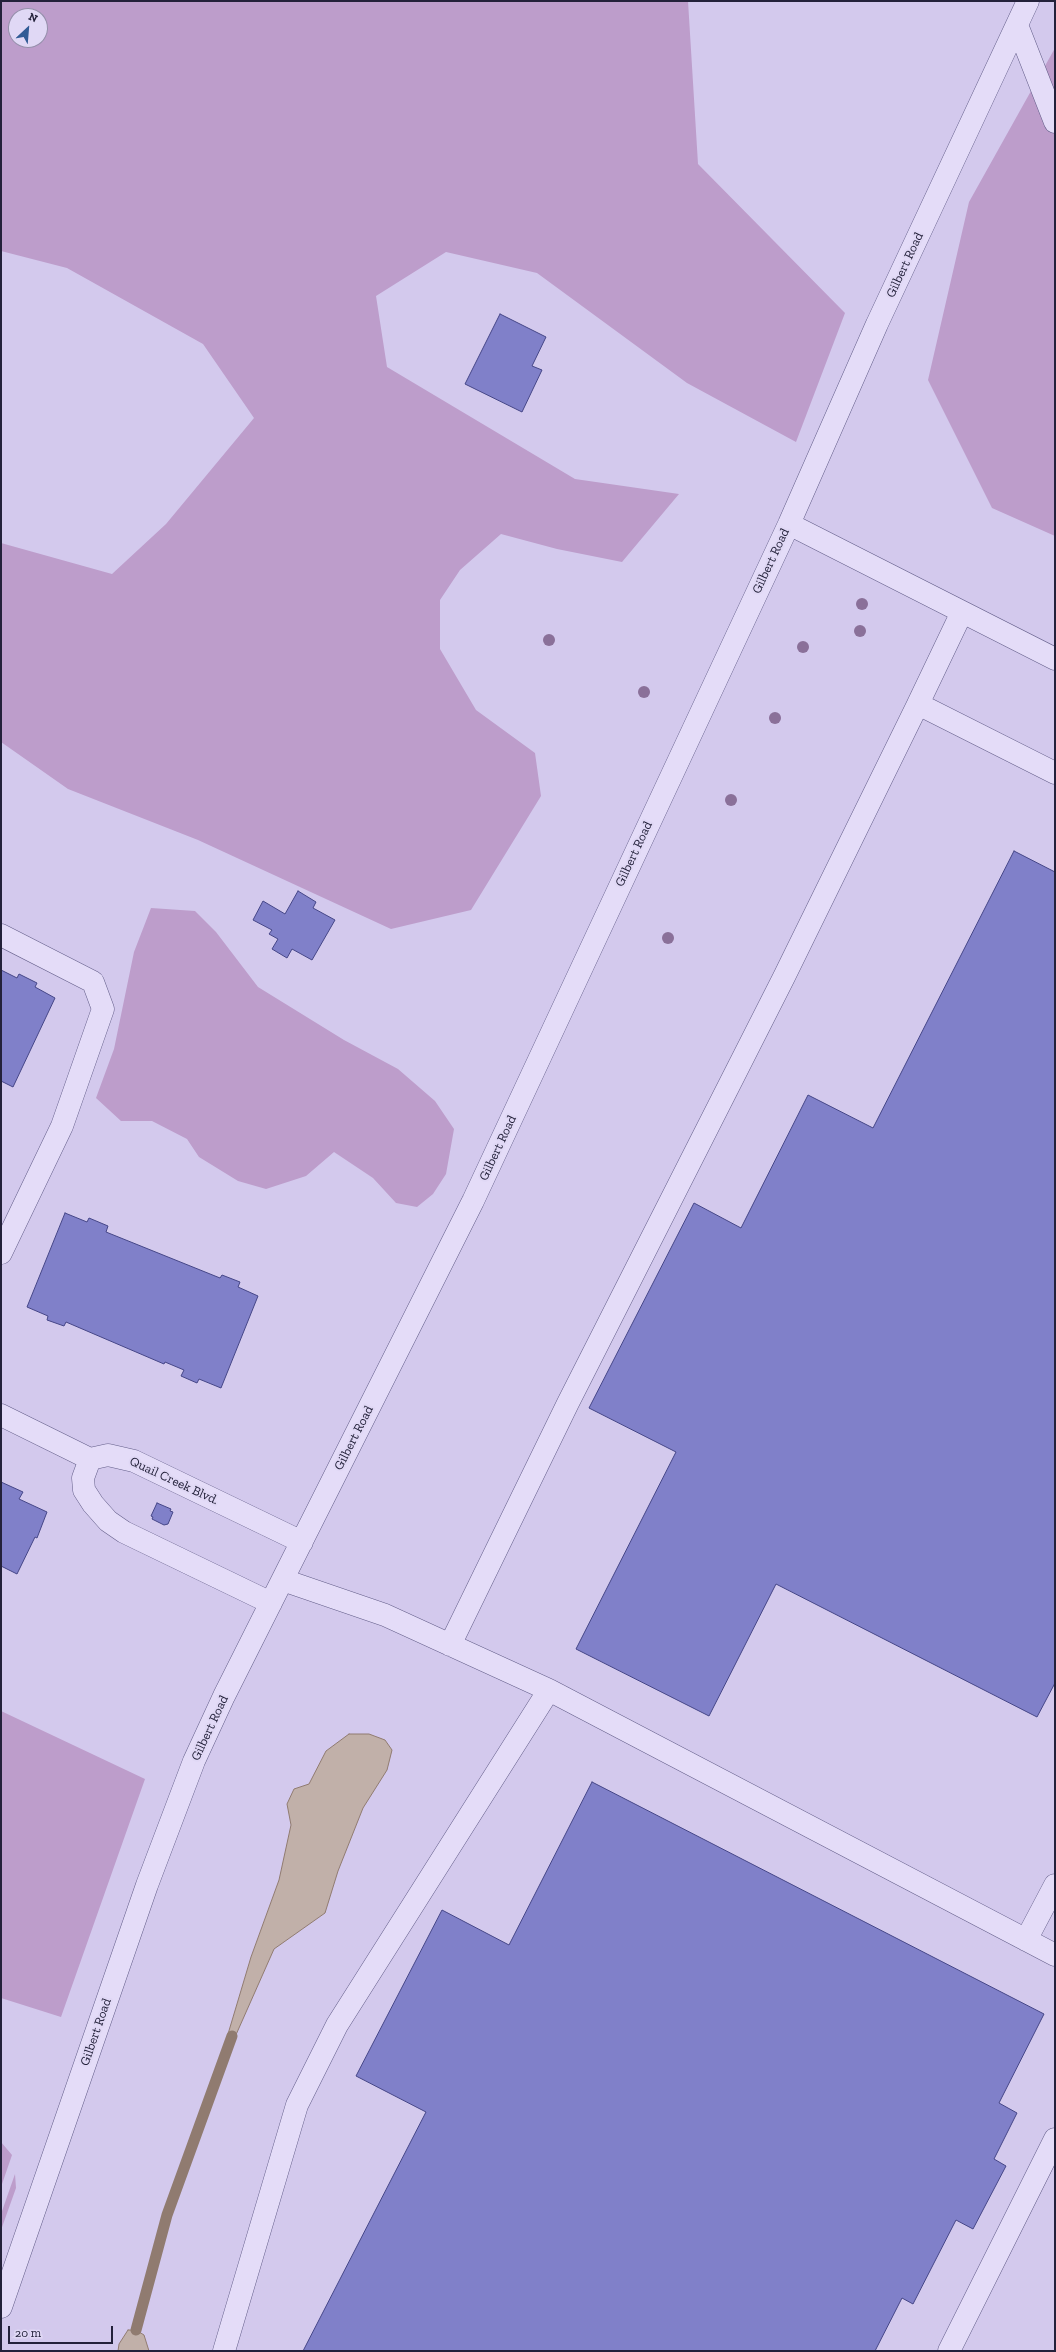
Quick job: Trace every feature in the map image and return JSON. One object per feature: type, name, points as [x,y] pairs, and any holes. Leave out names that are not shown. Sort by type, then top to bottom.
[{"type":"street","name":"Gilbert Road","points":[[1,2307],[147,1885],[194,1761],[473,1201],[789,524],[877,324],[1028,1]]},
{"type":"street","points":[[1017,25],[1055,122]]},
{"type":"street","points":[[789,524],[1055,659]]},
{"type":"street","points":[[450,1645],[568,1403],[784,977],[962,612]]},
{"type":"street","points":[[918,704],[1055,773]]},
{"type":"street","points":[[1,934],[93,982],[103,1009],[62,1126],[1,1253]]},
{"type":"street","points":[[1,1415],[90,1459],[83,1478],[84,1490],[93,1504],[108,1521],[124,1532],[271,1604]]},
{"type":"street","name":"Quail Creek Blvd.","points":[[90,1459],[108,1455],[134,1461],[302,1542]]},
{"type":"street","points":[[283,1580],[385,1615],[549,1690],[1055,1955]]},
{"type":"street","points":[[224,2351],[297,2105],[337,2025],[549,1690]]},
{"type":"street","points":[[1026,1940],[1055,1885]]},
{"type":"street","points":[[950,2351],[1055,2139]]},
{"type":"shaded area","points":[[1,1],[688,1],[698,164],[845,313],[796,442],[687,383],[537,273],[446,252],[376,296],[387,367],[575,479],[679,494],[622,562],[557,549],[501,534],[460,570],[440,600],[440,649],[476,710],[535,753],[541,796],[471,910],[391,929],[198,840],[68,789],[1,742],[1,543],[112,574],[166,524],[254,418],[203,344],[67,268],[1,251]]},
{"type":"shaded area","points":[[1055,48],[1055,536],[992,508],[928,380],[969,202]]},
{"type":"shaded area","points":[[151,908],[195,911],[216,932],[258,987],[344,1040],[398,1069],[435,1101],[454,1129],[446,1174],[433,1194],[417,1207],[396,1203],[373,1178],[334,1152],[306,1176],[266,1189],[238,1181],[199,1157],[187,1139],[152,1121],[121,1121],[96,1098],[114,1049],[134,952]]},
{"type":"shaded area","points":[[1,1711],[145,1779],[61,2017],[1,1998]]},
{"type":"shaded area","points":[[349,1734],[369,1734],[385,1740],[392,1750],[387,1770],[363,1808],[338,1871],[325,1913],[274,1949],[235,2037],[228,2034],[251,1957],[279,1880],[291,1825],[287,1804],[294,1789],[309,1784],[326,1751]]},
{"type":"shaded area","points":[[1,2142],[12,2155],[1,2187]]},
{"type":"shaded area","points":[[15,2174],[16,2188],[1,2230],[1,2214]]},
{"type":"shaded area","points":[[128,2330],[136,2330],[144,2335],[149,2351],[118,2351],[119,2344]]},
{"type":"building","points":[[500,314],[546,337],[532,366],[542,370],[522,412],[465,384]]},
{"type":"building","points":[[1014,851],[1055,872],[1055,1683],[1037,1717],[776,1584],[709,1716],[576,1649],[676,1452],[589,1408],[694,1203],[741,1228],[808,1095],[873,1128]]},
{"type":"building","points":[[298,891],[316,902],[313,908],[335,920],[312,960],[292,949],[287,958],[272,949],[278,939],[269,934],[272,930],[253,920],[263,901],[285,914]]},
{"type":"building","points":[[1,970],[17,978],[19,974],[37,983],[35,987],[55,998],[13,1087],[1,1081]]},
{"type":"building","points":[[65,1213],[87,1222],[89,1218],[108,1226],[106,1232],[220,1278],[222,1275],[240,1282],[238,1287],[258,1296],[221,1388],[199,1379],[197,1383],[181,1376],[184,1370],[165,1362],[164,1364],[66,1322],[64,1326],[47,1320],[48,1316],[27,1307]]},
{"type":"building","points":[[1,1482],[23,1492],[19,1499],[47,1512],[37,1538],[35,1537],[17,1574],[1,1566]]},
{"type":"building","points":[[157,1503],[171,1509],[170,1511],[173,1512],[168,1524],[164,1525],[152,1519],[153,1517],[151,1516]]},
{"type":"building","points":[[592,1782],[1044,2014],[999,2103],[1017,2113],[994,2159],[1006,2166],[973,2229],[956,2220],[913,2304],[902,2298],[875,2351],[303,2351],[426,2112],[356,2076],[442,1910],[509,1945]]},
{"type":"waterway","points":[[136,2330],[167,2215],[232,2036]]}]
